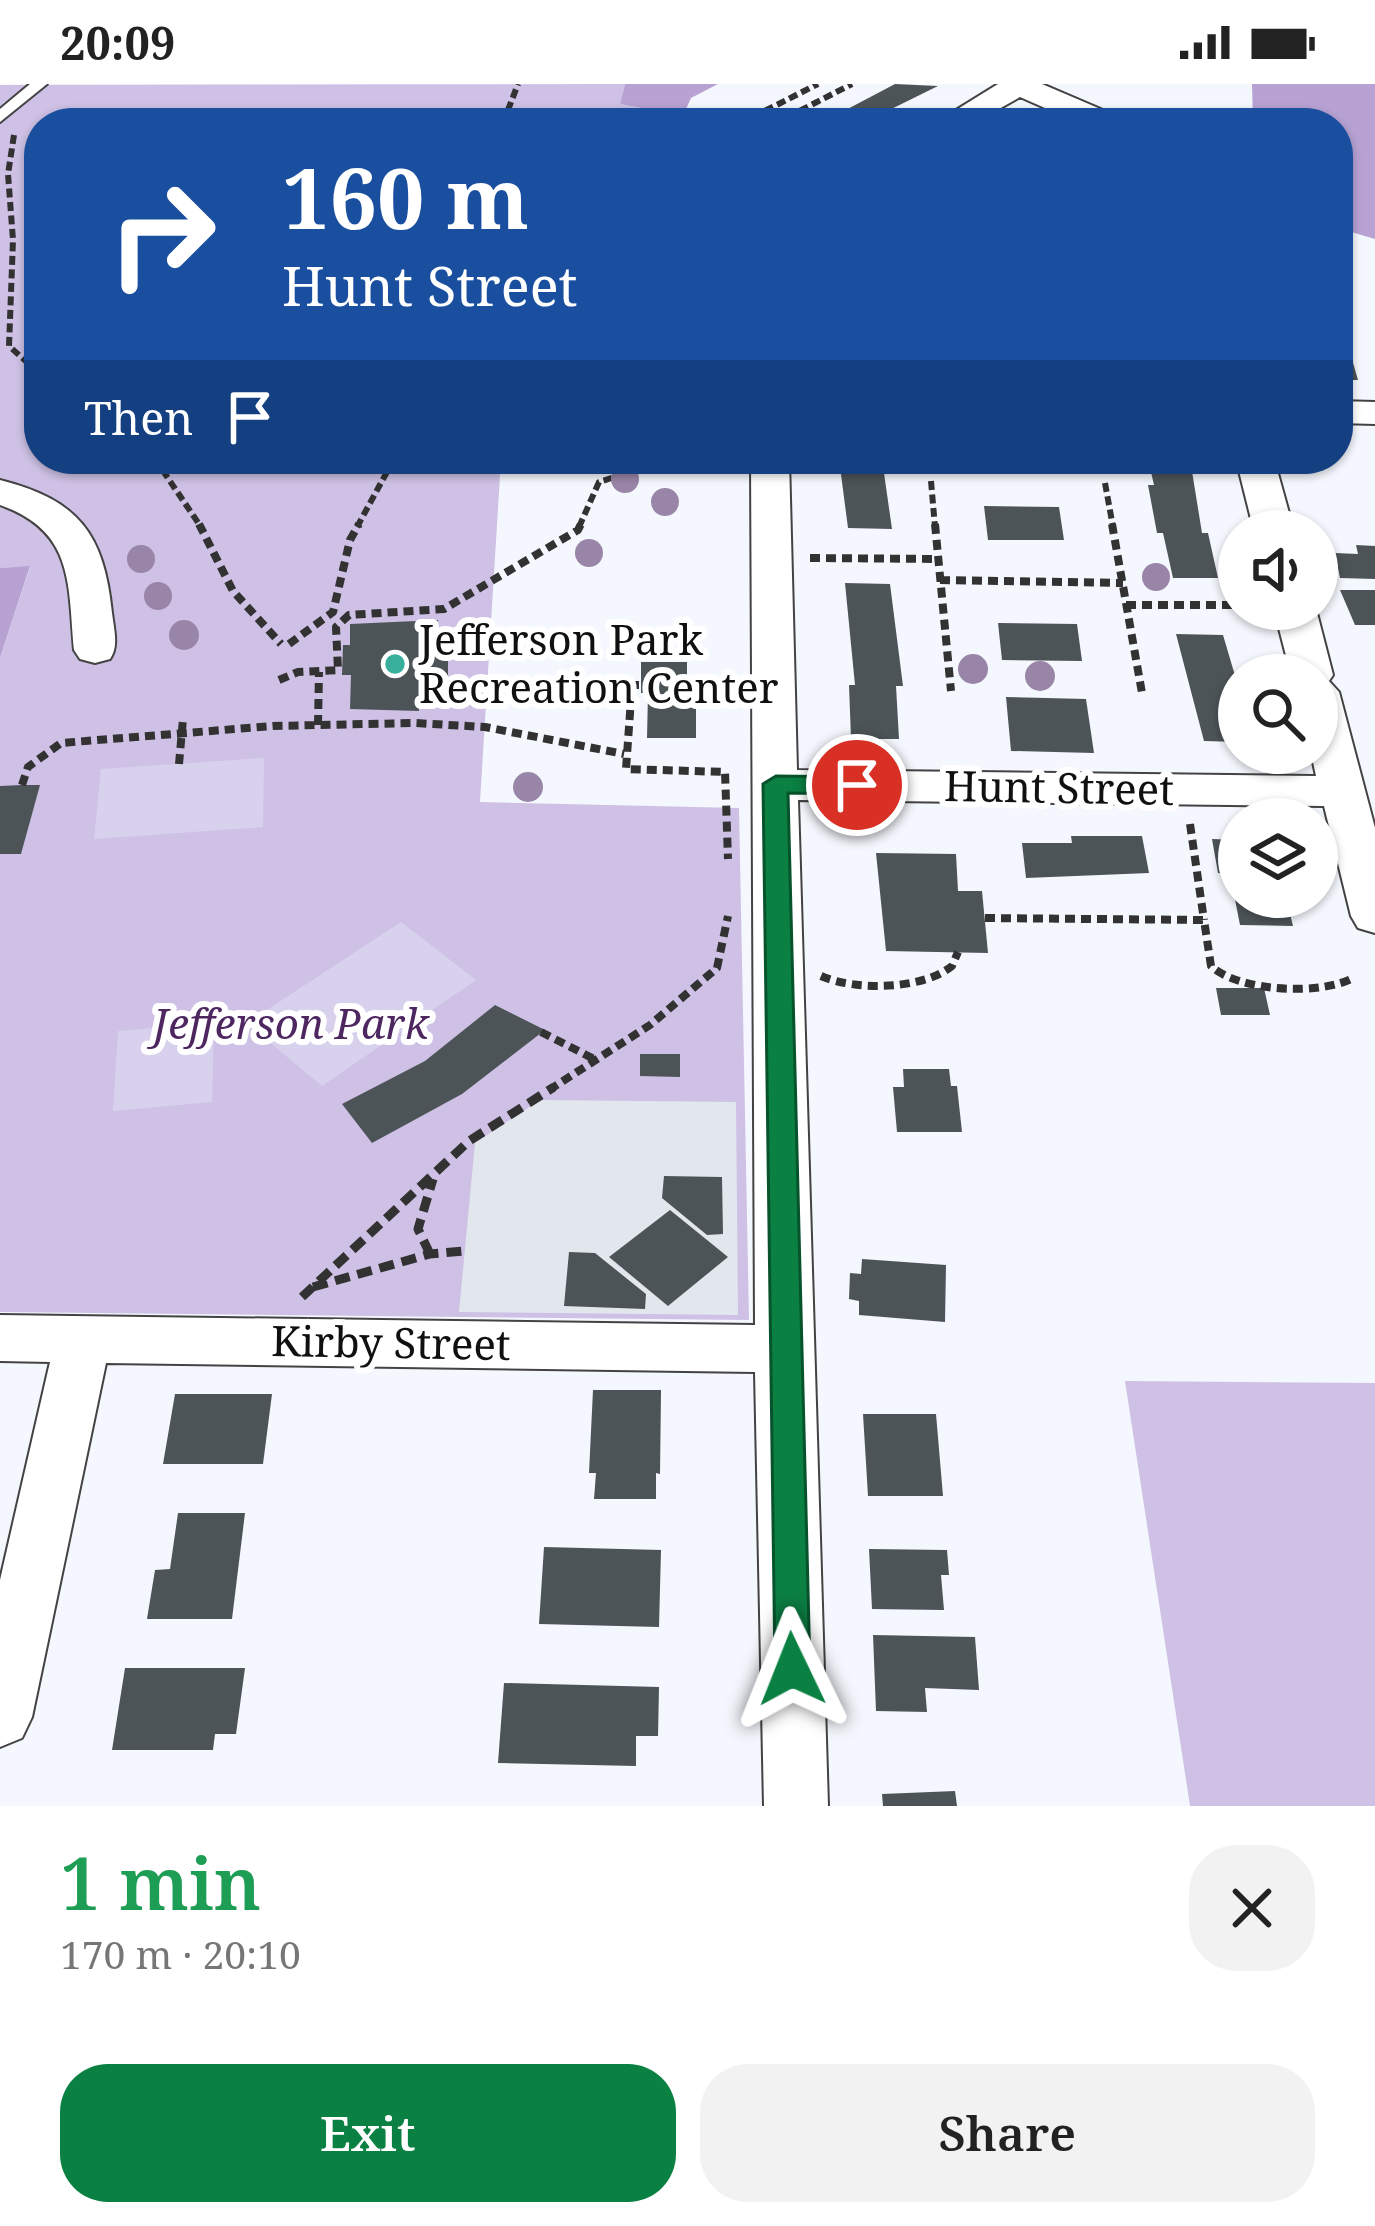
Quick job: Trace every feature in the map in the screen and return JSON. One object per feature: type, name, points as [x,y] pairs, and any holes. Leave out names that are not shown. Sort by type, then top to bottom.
[{"type":"street","points":[[977,108],[1019,84],[1073,108]]},
{"type":"street","points":[[770,474],[783,1349],[796,1806]]},
{"type":"street","points":[[1259,474],[1268,510]]},
{"type":"street","points":[[0,492],[58,517],[83,549],[95,650]]},
{"type":"street","points":[[1338,772],[1375,916]]},
{"type":"street","name":"Hunt Street","points":[[776,784],[1343,791]]},
{"type":"street","name":"Kirby Street","points":[[0,1338],[783,1349]]},
{"type":"street","points":[[0,1717],[83,1339]]},
{"type":"lane","points":[[0,117],[39,84]]},
{"type":"path","points":[[771,108],[818,84]]},
{"type":"path","points":[[805,108],[852,84]]},
{"type":"path","points":[[15,131],[4,160],[13,244],[6,307],[9,346],[24,360]]},
{"type":"path","points":[[165,474],[201,527],[233,591],[285,644],[333,612],[350,540],[386,474]]},
{"type":"path","points":[[279,680],[298,672],[338,670],[336,627],[349,614],[395,617],[444,609],[464,599],[578,530],[599,482],[624,474]]},
{"type":"path","points":[[931,481],[951,691]]},
{"type":"path","points":[[1105,482],[1142,693]]},
{"type":"path","points":[[802,558],[938,559]]},
{"type":"path","points":[[940,580],[1123,583]]},
{"type":"path","points":[[1126,605],[1218,605]]},
{"type":"path","points":[[318,725],[319,672]]},
{"type":"path","points":[[639,686],[632,685],[626,769],[725,772],[729,863]]},
{"type":"path","points":[[179,764],[183,719]]},
{"type":"path","points":[[22,785],[28,767],[61,742],[388,720],[561,735],[625,754]]},
{"type":"path","points":[[1187,805],[1211,967],[1226,980],[1243,985],[1343,984],[1355,977]]},
{"type":"path","points":[[298,1301],[469,1142],[650,1025],[717,968],[730,905]]},
{"type":"path","points":[[985,918],[1204,920]]},
{"type":"path","points":[[821,976],[830,980],[936,980],[951,971],[958,952]]},
{"type":"path","points":[[541,1032],[597,1060]]},
{"type":"path","points":[[430,1254],[418,1229],[433,1177]]},
{"type":"path","points":[[312,1288],[430,1254],[464,1251]]},
{"type":"green space","name":"Jefferson Park","points":[[625,84],[620,104],[641,108],[24,108],[24,474],[500,474],[480,802],[739,808],[749,1320],[0,1312],[0,658],[30,567],[0,568],[0,85]]},
{"type":"green space","points":[[264,758],[263,827],[94,839],[101,769]]},
{"type":"green space","points":[[401,922],[476,980],[322,1086],[247,1023]]},
{"type":"green space","points":[[214,1023],[212,1102],[113,1111],[118,1031]]},
{"type":"green space","points":[[1125,1381],[1375,1383],[1375,1806],[1190,1806]]},
{"type":"shaded area","points":[[625,84],[718,84],[691,98],[687,108],[620,104]]},
{"type":"shaded area","points":[[1252,84],[1375,84],[1375,239],[1353,232],[1353,108],[1253,108]]},
{"type":"shaded area","points":[[30,566],[0,658],[0,568]]},
{"type":"shaded area","points":[[540,1100],[736,1102],[738,1315],[459,1312],[475,1143]]},
{"type":"building","points":[[895,84],[938,86],[893,108],[849,108]]},
{"type":"building","points":[[841,474],[884,474],[892,529],[848,528]]},
{"type":"building","points":[[1151,474],[1192,474],[1202,533],[1208,533],[1218,578],[1173,578],[1163,533],[1157,533],[1148,485],[1154,485]]},
{"type":"building","points":[[984,506],[1059,507],[1064,540],[988,540]]},
{"type":"building","points":[[1356,545],[1375,546],[1375,579],[1340,578],[1338,553],[1358,554]]},
{"type":"building","points":[[845,583],[890,584],[903,686],[896,686],[899,739],[851,739],[849,685],[855,685]]},
{"type":"building","points":[[1340,590],[1375,590],[1375,625],[1355,625]]},
{"type":"building","name":"Jefferson Park Recreation Center","points":[[438,620],[439,653],[448,653],[448,675],[440,676],[441,704],[419,705],[419,711],[350,709],[351,675],[342,675],[343,645],[350,645],[350,624]]},
{"type":"building","points":[[998,623],[1077,624],[1082,661],[1002,660]]},
{"type":"building","points":[[1176,634],[1223,635],[1229,654],[1218,654],[1218,741],[1204,741]]},
{"type":"building","points":[[641,662],[687,662],[687,693],[696,693],[696,738],[647,738],[648,693],[641,693]]},
{"type":"building","points":[[1006,697],[1086,699],[1094,753],[1011,751]]},
{"type":"building","points":[[40,785],[21,854],[0,854],[0,786]]},
{"type":"building","points":[[1071,836],[1142,836],[1149,873],[1026,878],[1022,843],[1072,843]]},
{"type":"building","points":[[1212,839],[1218,839],[1218,873]]},
{"type":"building","points":[[876,853],[956,854],[958,891],[982,891],[988,953],[886,951]]},
{"type":"building","points":[[1239,918],[1291,918],[1293,926],[1240,925]]},
{"type":"building","points":[[1216,988],[1264,988],[1270,1015],[1221,1015]]},
{"type":"building","points":[[495,1005],[545,1030],[462,1094],[372,1143],[342,1104],[425,1061]]},
{"type":"building","points":[[640,1054],[680,1054],[680,1077],[640,1076]]},
{"type":"building","points":[[903,1069],[949,1069],[951,1086],[957,1086],[962,1132],[897,1132],[893,1087],[904,1087]]},
{"type":"building","points":[[664,1176],[722,1177],[723,1234],[707,1235],[662,1198]]},
{"type":"building","points":[[670,1210],[728,1257],[668,1306],[609,1257]]},
{"type":"building","points":[[569,1252],[595,1253],[646,1294],[645,1309],[564,1306]]},
{"type":"building","points":[[862,1259],[946,1265],[945,1322],[859,1315],[859,1301],[849,1299],[850,1273],[861,1274]]},
{"type":"building","points":[[593,1390],[661,1390],[656,1499],[594,1499],[596,1473],[589,1473]]},
{"type":"building","points":[[175,1394],[272,1394],[263,1464],[163,1464]]},
{"type":"building","points":[[863,1414],[936,1414],[943,1496],[868,1496]]},
{"type":"building","points":[[178,1513],[245,1513],[232,1619],[147,1619],[155,1570],[170,1569]]},
{"type":"building","points":[[544,1547],[661,1550],[659,1627],[539,1624]]},
{"type":"building","points":[[869,1549],[947,1550],[949,1575],[941,1575],[944,1610],[872,1609]]},
{"type":"building","points":[[873,1635],[975,1637],[979,1690],[925,1688],[927,1712],[876,1711]]},
{"type":"building","points":[[125,1668],[245,1668],[236,1734],[215,1734],[213,1750],[112,1750]]},
{"type":"building","points":[[504,1683],[659,1687],[658,1736],[636,1736],[636,1766],[498,1763]]},
{"type":"building","points":[[955,1791],[957,1806],[883,1806],[882,1794]]},
{"type":"place","name":"Jefferson Park Recreation Center","points":[[395,664]]},
{"type":"route","points":[[792,1669],[776,784],[857,785]]}]
